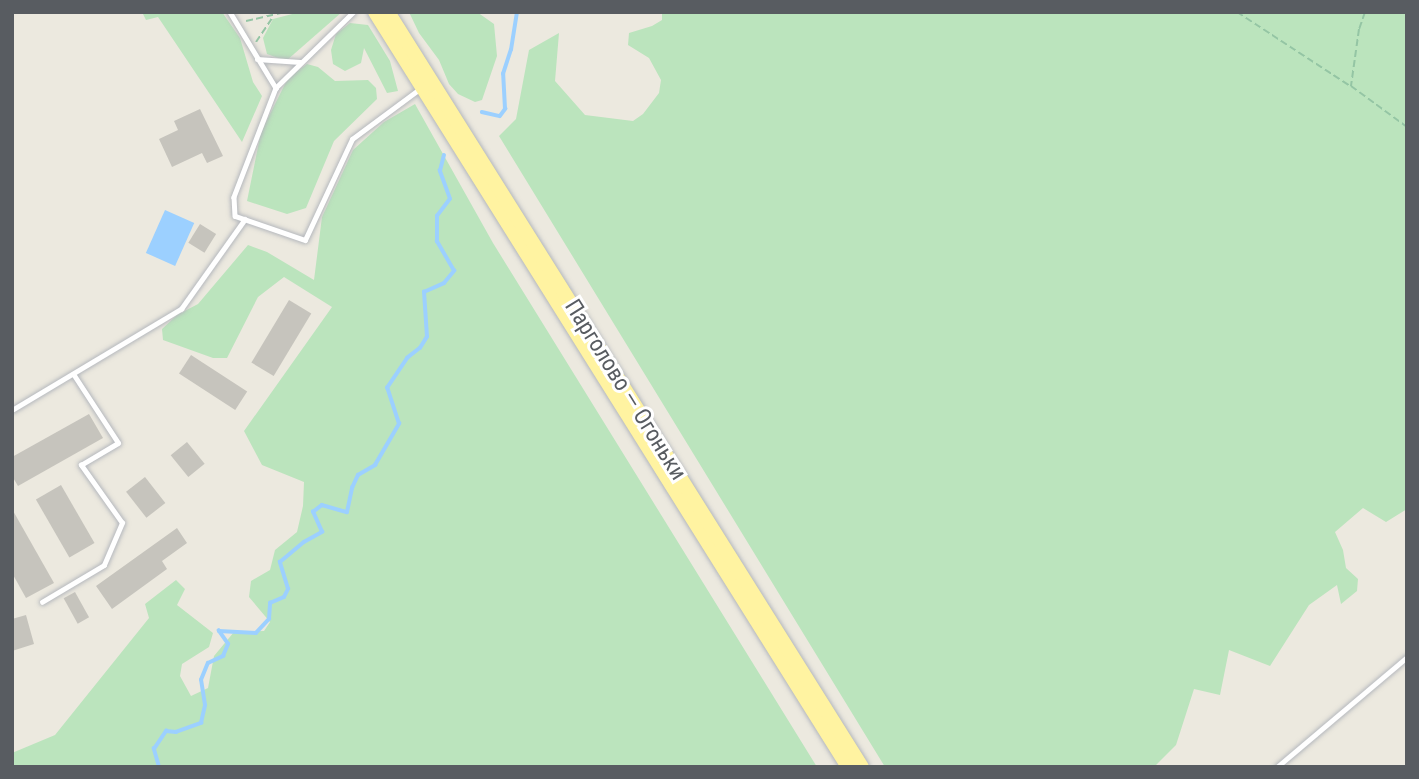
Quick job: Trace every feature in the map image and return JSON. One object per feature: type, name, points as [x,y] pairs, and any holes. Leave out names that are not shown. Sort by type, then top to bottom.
[{"type":"main road","name":"Парголово — Огоньки","points":[[375,12],[848,767]]},
{"type":"main road","name":"Парголово — Огоньки","points":[[388,12],[862,767]]},
{"type":"lane","points":[[230,12],[276,88]]},
{"type":"lane","points":[[354,12],[276,88],[234,197],[235,216],[305,240],[352,139],[422,88]]},
{"type":"lane","points":[[257,59],[300,62]]},
{"type":"lane","points":[[12,411],[181,309],[244,219]]},
{"type":"lane","points":[[42,602],[104,565],[122,523],[81,465],[118,443],[73,374]]},
{"type":"lane","points":[[1276,767],[1407,657]]},
{"type":"path","points":[[238,24],[285,12]]},
{"type":"path","points":[[1237,12],[1351,86],[1407,127]]},
{"type":"path","points":[[1351,86],[1359,29],[1365,12]]},
{"type":"path","points":[[252,49],[273,17]]},
{"type":"green space","points":[[142,12],[222,12],[240,38],[253,82],[262,96],[242,142],[158,17],[146,20]]},
{"type":"green space","points":[[300,12],[342,12],[286,61],[267,54],[263,38],[273,19]]},
{"type":"green space","points":[[409,12],[477,12],[494,24],[497,56],[482,100],[475,102],[458,94],[449,84],[439,60],[419,33]]},
{"type":"green space","points":[[662,12],[1407,12],[1407,509],[1386,522],[1363,508],[1335,532],[1343,550],[1346,568],[1358,579],[1357,591],[1341,604],[1337,585],[1309,605],[1270,666],[1229,650],[1220,695],[1194,689],[1176,745],[1154,767],[885,767],[499,136],[516,119],[529,50],[559,33],[555,81],[585,115],[633,121],[643,114],[659,93],[661,80],[649,58],[628,45],[629,33],[662,20]]},
{"type":"green space","points":[[350,23],[368,25],[390,61],[398,91],[387,93],[364,48],[361,63],[345,71],[333,64],[331,50],[336,34]]},
{"type":"green space","points":[[307,64],[318,67],[335,81],[368,80],[376,88],[377,99],[334,141],[306,208],[287,214],[247,201],[261,132],[288,78]]},
{"type":"green space","points":[[415,104],[493,243],[817,767],[12,767],[12,753],[55,735],[149,618],[145,604],[176,580],[185,589],[177,605],[213,633],[209,647],[182,664],[180,676],[191,696],[208,688],[214,656],[234,632],[264,631],[270,622],[249,597],[251,581],[270,570],[275,550],[297,532],[303,506],[304,482],[262,465],[244,431],[332,307],[284,277],[258,297],[227,358],[213,358],[163,340],[162,329],[177,315],[198,304],[248,245],[267,252],[314,280],[322,217],[353,150],[384,122]]},
{"type":"water","points":[[165,210],[194,223],[175,266],[146,253]]},
{"type":"building","points":[[200,109],[223,156],[207,163],[202,153],[172,167],[159,139],[178,130],[174,121]]},
{"type":"building","points":[[200,224],[216,234],[204,253],[188,243]]},
{"type":"building","points":[[289,300],[311,313],[274,376],[251,363]]},
{"type":"building","points":[[191,355],[247,391],[235,410],[179,373]]},
{"type":"building","points":[[89,414],[103,438],[18,486],[12,476],[12,457]]},
{"type":"building","points":[[187,442],[205,464],[188,477],[171,455]]},
{"type":"building","points":[[145,477],[165,503],[146,518],[126,492]]},
{"type":"building","points":[[61,485],[94,543],[69,558],[36,500]]},
{"type":"building","points":[[12,509],[54,583],[26,598],[12,573]]},
{"type":"building","points":[[177,528],[187,543],[162,561],[167,569],[112,609],[96,586]]},
{"type":"building","points":[[75,592],[89,617],[78,624],[64,598]]},
{"type":"building","points":[[26,615],[34,644],[12,651],[12,619]]},
{"type":"waterway","points":[[482,112],[500,116],[505,109],[503,74],[511,50],[517,12]]},
{"type":"waterway","points":[[159,767],[154,749],[166,731],[176,732],[201,723],[205,705],[201,680],[208,663],[223,656],[228,644],[219,631],[256,633],[269,619],[270,603],[284,597],[288,589],[280,562],[304,542],[322,532],[313,512],[322,505],[347,512],[358,475],[375,465],[399,424],[387,388],[407,358],[420,348],[427,337],[424,292],[444,283],[454,271],[437,242],[437,216],[450,199],[440,171],[444,155]]}]
